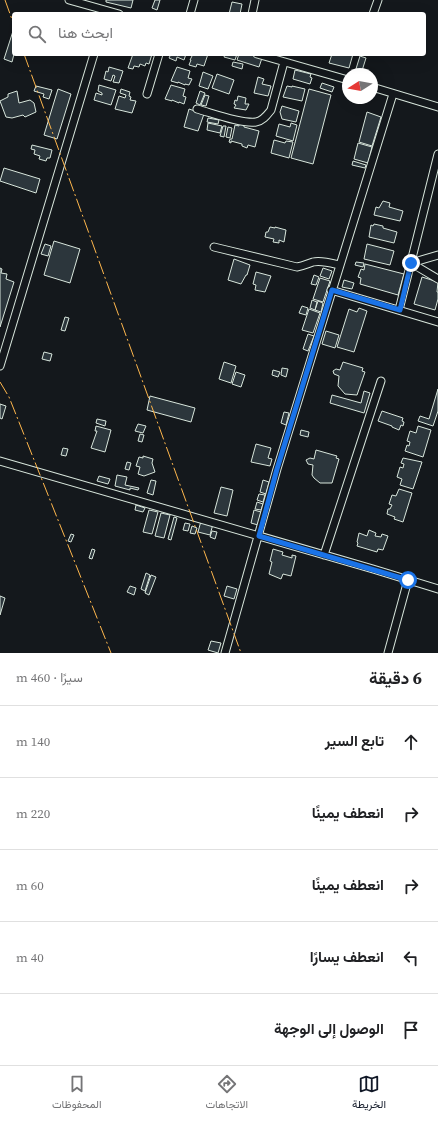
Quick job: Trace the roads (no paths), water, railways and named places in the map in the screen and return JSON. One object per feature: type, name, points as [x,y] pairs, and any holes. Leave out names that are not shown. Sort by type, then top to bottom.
[{"type":"street","points":[[69,0],[99,8],[107,12]]},
{"type":"street","points":[[99,8],[100,0]]},
{"type":"street","points":[[191,12],[194,0]]},
{"type":"street","points":[[252,12],[255,0]]},
{"type":"street","points":[[374,12],[378,0]]},
{"type":"street","points":[[0,366],[93,56]]},
{"type":"street","points":[[147,94],[158,56]]},
{"type":"street","points":[[264,56],[342,78]]},
{"type":"street","points":[[197,109],[246,122],[257,122],[262,120],[271,110],[284,62]]},
{"type":"street","points":[[378,89],[438,107]]},
{"type":"street","points":[[225,653],[277,469],[393,94]]},
{"type":"street","points":[[400,310],[438,154]]},
{"type":"street","points":[[214,247],[297,267],[322,261],[339,265]]},
{"type":"street","points":[[411,263],[438,255]]},
{"type":"street","points":[[411,263],[438,278]]},
{"type":"street","points":[[332,290],[438,322]]},
{"type":"street","points":[[324,555],[380,381]]},
{"type":"street","points":[[0,461],[438,589]]},
{"type":"street","points":[[388,653],[408,580]]}]
